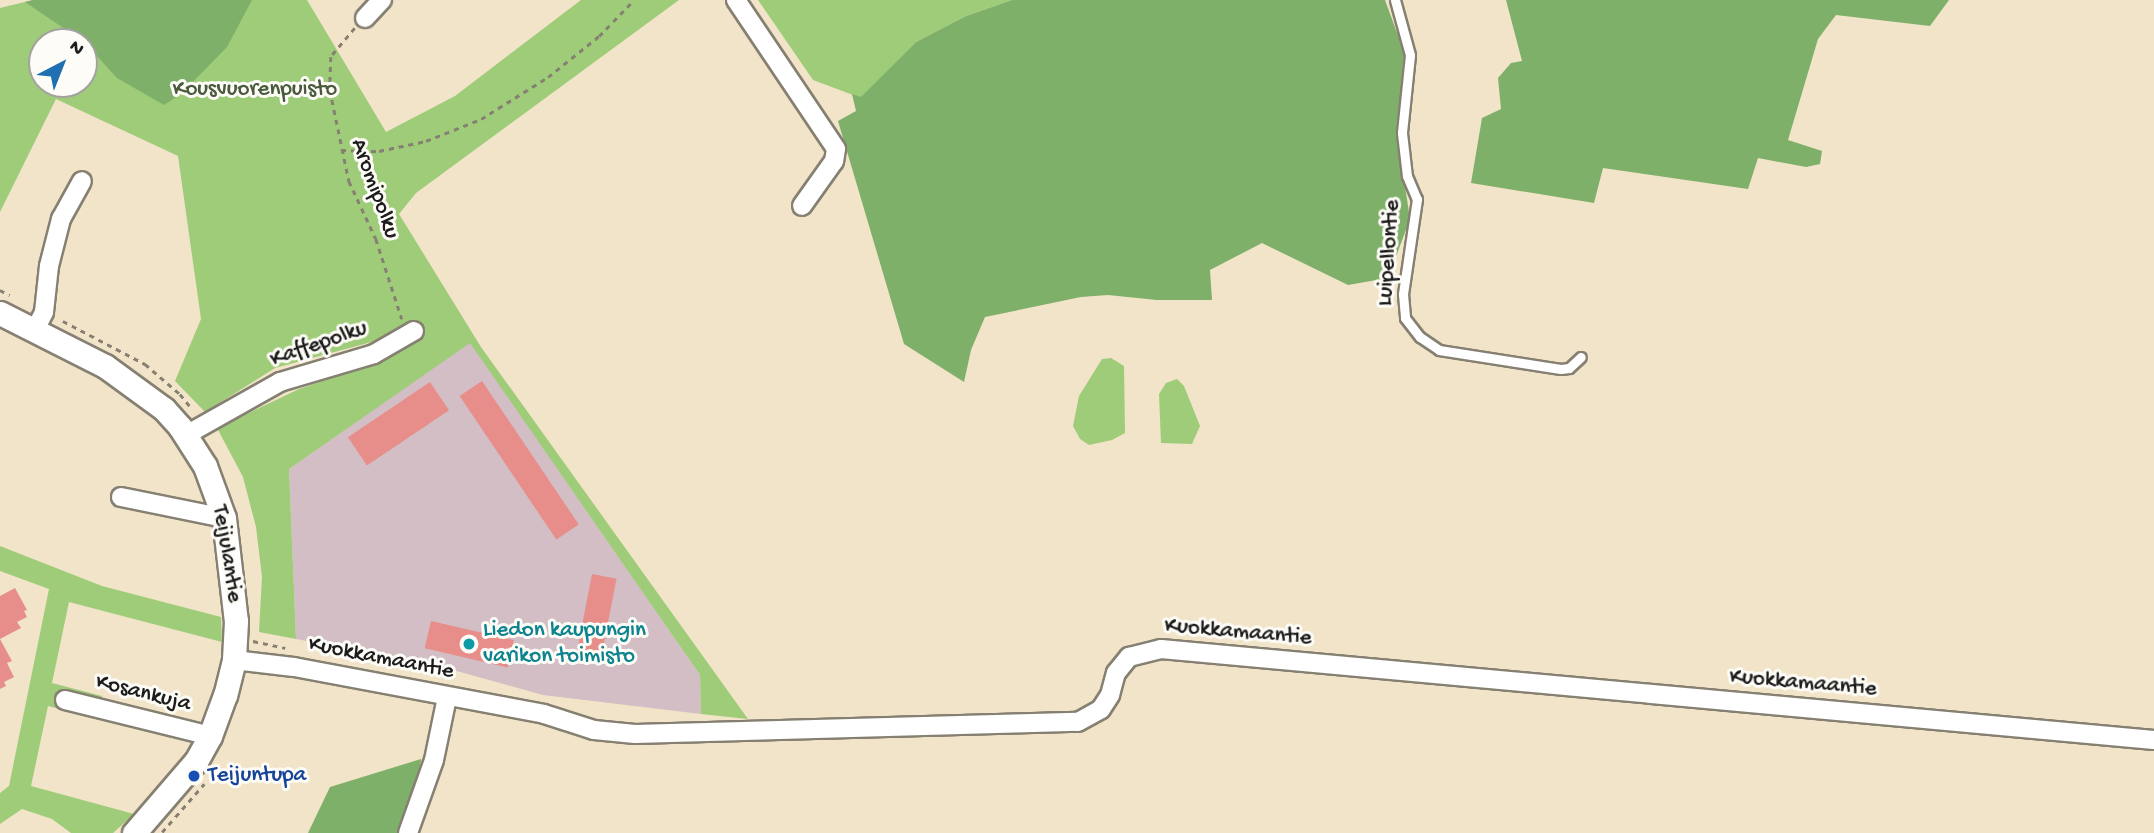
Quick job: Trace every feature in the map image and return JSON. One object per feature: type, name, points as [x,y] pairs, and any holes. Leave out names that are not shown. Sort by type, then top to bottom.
[{"type":"street","points":[[365,18],[382,0]]},
{"type":"street","points":[[736,0],[836,149],[834,161],[802,206]]},
{"type":"street","points":[[35,330],[44,312],[49,266],[61,219],[82,181]]},
{"type":"street","name":"Teijulantie","points":[[0,313],[79,351],[143,391],[163,409],[194,430],[224,518],[236,621],[234,660],[210,736],[181,782],[134,833]]},
{"type":"street","name":"Kaffepolku","points":[[194,430],[280,382],[374,354],[407,335]]},
{"type":"street","points":[[121,497],[224,518]]},
{"type":"street","name":"Kuokkamaantie","points":[[234,660],[294,667],[544,714],[594,730],[635,734],[1078,722],[1101,709],[1110,695],[1116,673],[1129,657],[1161,649],[2154,740]]},
{"type":"street","points":[[408,833],[434,760],[447,696]]},
{"type":"street","name":"Kosankuja","points":[[65,700],[210,736]]},
{"type":"lane","name":"Luipellontie","points":[[1395,0],[1410,55],[1402,133],[1407,176],[1417,199],[1403,294],[1405,318],[1420,337],[1438,350],[1561,369],[1569,368],[1581,357]]},
{"type":"path","points":[[341,150],[379,150],[426,141],[481,119],[558,69],[600,36],[634,0]]},
{"type":"path","name":"Aromipolku","points":[[365,18],[331,57],[330,90],[349,181],[376,239],[407,335]]},
{"type":"path","points":[[304,93],[330,90]]},
{"type":"shaded area","points":[[470,342],[700,675],[701,714],[543,695],[435,665],[296,639],[289,469]]},
{"type":"green space","name":"Kousvuorenpuisto","points":[[33,0],[307,0],[386,132],[455,96],[581,0],[679,0],[416,193],[399,214],[481,347],[748,719],[701,714],[700,675],[470,343],[289,469],[296,639],[259,632],[262,577],[256,527],[243,477],[217,428],[299,389],[385,360],[379,340],[275,368],[205,412],[175,381],[201,319],[178,156],[56,99],[0,212],[0,8]]},
{"type":"green space","points":[[252,0],[227,47],[182,93],[164,105],[117,78],[98,57],[98,28],[63,28],[25,2]]},
{"type":"green space","points":[[758,0],[1012,0],[966,16],[916,42],[861,98],[813,80]]},
{"type":"green space","points":[[1012,0],[1385,0],[1404,52],[1397,134],[1410,219],[1388,278],[1348,285],[1262,243],[1210,270],[1212,300],[1157,300],[1108,295],[1081,297],[985,317],[971,350],[964,382],[904,344],[838,121],[856,111],[852,94],[861,97],[916,42],[966,16]]},
{"type":"green space","points":[[1506,0],[1949,0],[1930,26],[1836,15],[1818,39],[1788,140],[1822,151],[1820,164],[1806,167],[1758,158],[1748,189],[1603,168],[1594,203],[1471,183],[1482,118],[1501,109],[1498,78],[1511,63],[1522,61]]},
{"type":"green space","points":[[1111,358],[1124,366],[1125,433],[1112,440],[1089,445],[1080,439],[1073,426],[1079,396],[1102,359]]},
{"type":"green space","points":[[1177,379],[1184,386],[1200,426],[1192,444],[1161,443],[1159,394],[1166,383]]},
{"type":"green space","points":[[0,546],[102,586],[221,617],[222,642],[69,602],[52,683],[102,696],[98,719],[48,706],[31,786],[134,814],[113,833],[71,833],[52,819],[22,809],[0,824],[0,793],[9,786],[49,589],[0,571]]},
{"type":"green space","points":[[421,759],[419,779],[400,833],[308,833],[330,787]]},
{"type":"building","points":[[482,381],[579,524],[556,540],[460,396]]},
{"type":"building","points":[[430,382],[449,410],[367,466],[348,437]]},
{"type":"building","points":[[592,574],[617,579],[601,657],[577,653]]},
{"type":"building","points":[[15,588],[27,610],[24,611],[27,617],[17,622],[21,628],[0,639],[0,596]]},
{"type":"building","name":"Liedon kaupungin varikon toimisto","points":[[431,621],[514,640],[508,667],[425,648]]},
{"type":"building","points":[[0,639],[12,661],[7,663],[14,677],[4,682],[6,686],[0,689]]},
{"type":"place","name":"Liedon kaupungin varikon toimisto","points":[[469,644]]},
{"type":"place","name":"Teijuntupa","points":[[194,776]]}]
